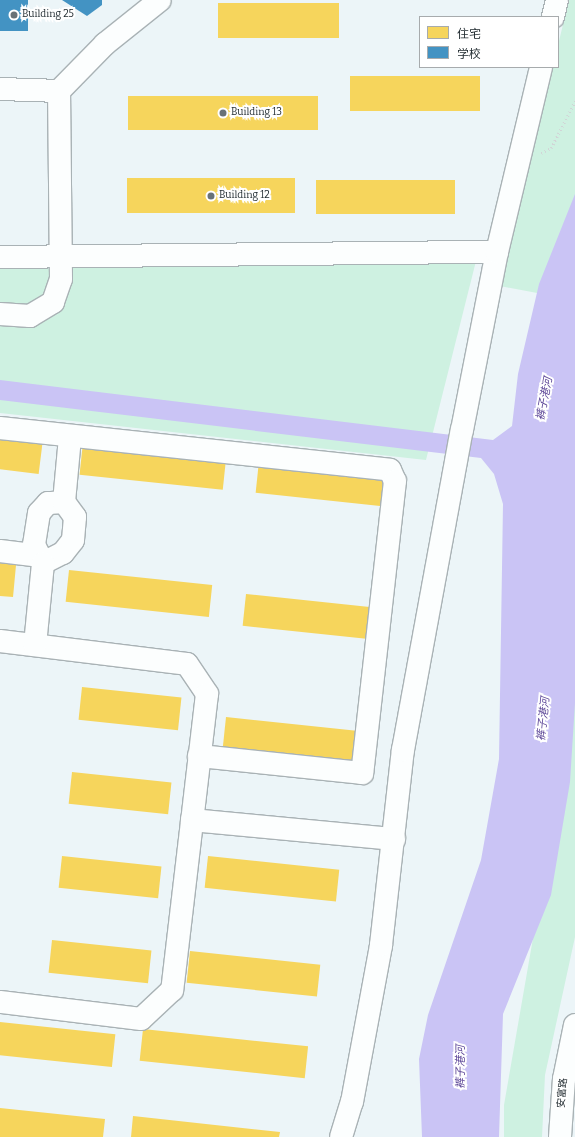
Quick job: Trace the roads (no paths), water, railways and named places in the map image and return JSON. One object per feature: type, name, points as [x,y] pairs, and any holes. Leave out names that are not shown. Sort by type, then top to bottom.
[{"type":"street","points":[[0,314],[30,316],[53,302],[63,256],[59,91],[105,44],[160,0]]},
{"type":"street","points":[[553,16],[557,0]]},
{"type":"street","points":[[341,1137],[352,1102],[381,945],[394,839],[402,750],[497,252],[541,68]]},
{"type":"street","points":[[0,89],[59,91]]},
{"type":"street","points":[[0,257],[497,252]]},
{"type":"street","points":[[0,428],[70,437],[390,470],[395,481],[362,773],[199,756]]},
{"type":"street","points":[[0,551],[41,559],[63,553],[73,540],[75,517],[64,502],[70,437]]},
{"type":"street","points":[[34,645],[41,559],[34,545],[39,512],[48,503],[64,502]]},
{"type":"street","points":[[0,641],[188,664],[207,694],[172,990],[141,1018],[0,1002]]},
{"type":"street","points":[[192,820],[394,839]]},
{"type":"street","name":"安富路","points":[[560,1137],[564,1079],[575,1025]]},
{"type":"water","name":"裤子港河","points":[[575,194],[575,703],[570,782],[551,895],[503,1014],[499,1137],[422,1137],[419,1059],[428,1015],[481,860],[499,759],[503,504],[494,474],[481,458],[0,400],[0,380],[493,440],[512,426],[518,374],[539,284]]},
{"type":"place","name":"Building 25","points":[[14,15]]},
{"type":"place","name":"Building 13","points":[[223,113]]},
{"type":"place","name":"Building 12","points":[[211,196]]}]
